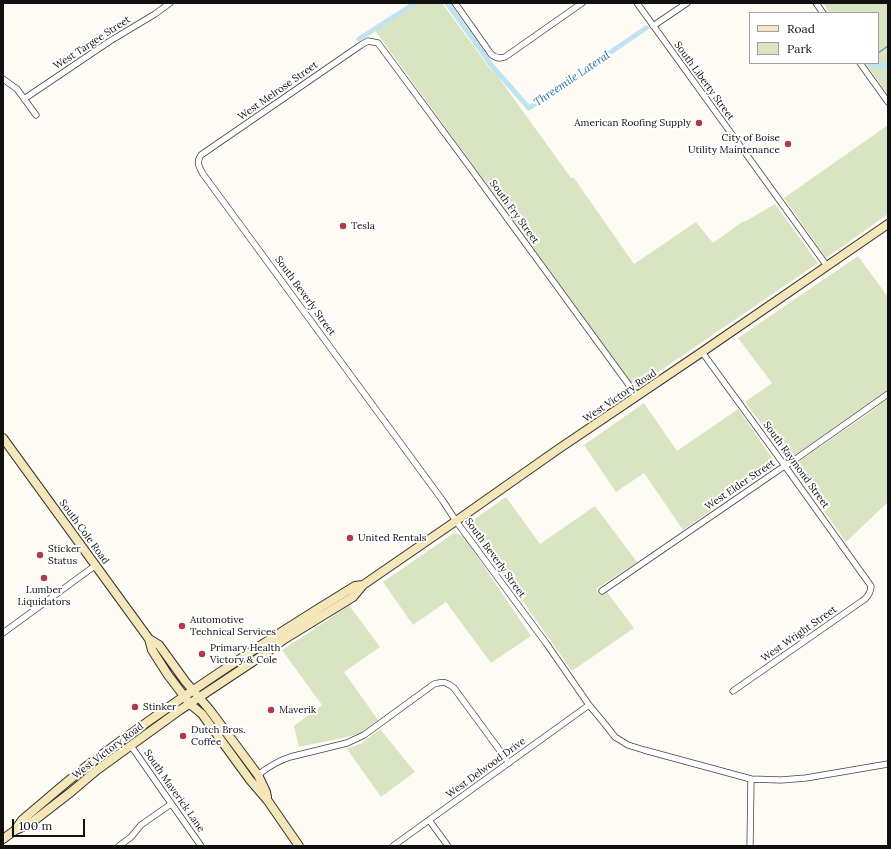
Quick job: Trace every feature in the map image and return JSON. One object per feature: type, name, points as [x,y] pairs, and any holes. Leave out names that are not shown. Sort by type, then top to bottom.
[{"type":"main road","name":"West Victory Road","points":[[3,839],[14,831],[31,823],[97,770],[190,704],[283,640],[353,597],[363,585],[557,450],[888,224]]},
{"type":"main road","name":"South Cole Road","points":[[3,438],[149,639],[152,650],[168,675],[190,704],[202,714],[246,772],[258,775]]},
{"type":"main road","name":"West Victory Road","points":[[14,831],[22,820],[92,763],[184,696],[298,620],[355,586],[363,585]]},
{"type":"main road","name":"West Victory Road","points":[[319,617],[340,600],[339,595]]},
{"type":"main road","name":"South Cole Road","points":[[149,639],[159,645],[258,775],[266,792],[268,801]]},
{"type":"main road","name":"South Cole Road","points":[[241,766],[268,801],[299,846]]},
{"type":"main road","name":"West Victory Road","points":[[49,809],[65,790],[66,784]]},
{"type":"main road","name":"West Victory Road","points":[[31,823],[31,818],[42,809],[50,797]]},
{"type":"street","name":"West Targee Street","points":[[24,99],[103,45],[155,14],[170,3]]},
{"type":"street","points":[[455,3],[491,54],[496,58],[505,57],[582,3]]},
{"type":"street","name":"South Liberty Street","points":[[637,3],[827,266]]},
{"type":"street","points":[[653,26],[687,3]]},
{"type":"street","points":[[816,3],[822,12]]},
{"type":"street","name":"West Melrose Street","points":[[198,162],[201,155],[361,45],[368,41],[373,42]]},
{"type":"street","name":"South Fry Street","points":[[373,42],[378,44],[385,52],[637,396]]},
{"type":"street","points":[[861,64],[888,102]]},
{"type":"street","points":[[3,79],[17,90],[36,115]]},
{"type":"street","name":"South Beverly Street","points":[[198,162],[203,174],[590,704],[615,736],[628,745],[751,779],[794,779],[888,764]]},
{"type":"street","name":"South Raymond Street","points":[[702,352],[870,583],[871,590]]},
{"type":"street","name":"West Elder Street","points":[[602,591],[888,394]]},
{"type":"street","points":[[3,633],[96,565]]},
{"type":"street","name":"West Wright Street","points":[[733,691],[865,599],[870,594],[871,590]]},
{"type":"street","points":[[258,775],[281,760],[347,743],[364,735],[434,684],[440,682],[447,683],[454,688],[509,763]]},
{"type":"street","name":"West Delwood Drive","points":[[393,846],[590,704]]},
{"type":"street","name":"South Maverick Lane","points":[[131,746],[201,846]]},
{"type":"street","points":[[750,846],[751,779]]},
{"type":"street","points":[[119,846],[131,837],[141,825],[171,804]]},
{"type":"street","points":[[429,820],[448,846]]},
{"type":"green space","points":[[411,3],[442,3],[491,70],[496,74],[571,178],[574,178],[634,264],[696,222],[713,243],[742,222],[775,204],[818,263],[635,388],[374,29]]},
{"type":"green space","points":[[823,3],[888,3],[888,95],[866,64],[879,64],[879,12],[829,12]]},
{"type":"green space","points":[[888,125],[888,214],[826,258],[784,198]]},
{"type":"green space","points":[[858,256],[888,297],[888,390],[788,460],[745,402],[772,383],[738,338]]},
{"type":"green space","points":[[888,398],[888,502],[846,542],[792,466]]},
{"type":"green space","points":[[644,403],[677,451],[738,409],[777,465],[683,530],[644,473],[616,492],[584,445]]},
{"type":"green space","points":[[506,497],[540,544],[595,506],[637,562],[596,589],[600,595],[606,591],[634,628],[572,671],[471,528],[469,523]]},
{"type":"green space","points":[[454,533],[464,537],[531,636],[491,663],[446,602],[413,625],[383,582]]},
{"type":"green space","points":[[349,605],[380,647],[344,672],[378,720],[359,734],[299,747],[294,726],[322,705],[282,650]]},
{"type":"green space","points":[[380,729],[415,772],[381,797],[347,749],[362,743]]},
{"type":"waterway","name":"Threemile Lateral","points":[[359,39],[415,3]]},
{"type":"waterway","name":"Threemile Lateral","points":[[447,3],[492,66],[529,108],[646,28]]},
{"type":"waterway","points":[[879,52],[888,46]]},
{"type":"waterway","name":"Threemile Lateral","points":[[870,64],[888,66]]},
{"type":"place","name":"American Roofing Supply","points":[[699,123]]},
{"type":"place","name":"City of Boise Utility Maintenance","points":[[788,144]]},
{"type":"place","name":"Tesla","points":[[343,226]]},
{"type":"place","name":"United Rentals","points":[[350,538]]},
{"type":"place","name":"Sticker Status","points":[[40,555]]},
{"type":"place","name":"Lumber Liquidators","points":[[44,578]]},
{"type":"place","name":"Automotive Technical Services","points":[[182,626]]},
{"type":"place","name":"Primary Health Victory & Cole","points":[[202,654]]},
{"type":"place","name":"Stinker","points":[[135,707]]},
{"type":"place","name":"Maverik","points":[[271,710]]},
{"type":"place","name":"Dutch Bros. Coffee","points":[[183,736]]}]
